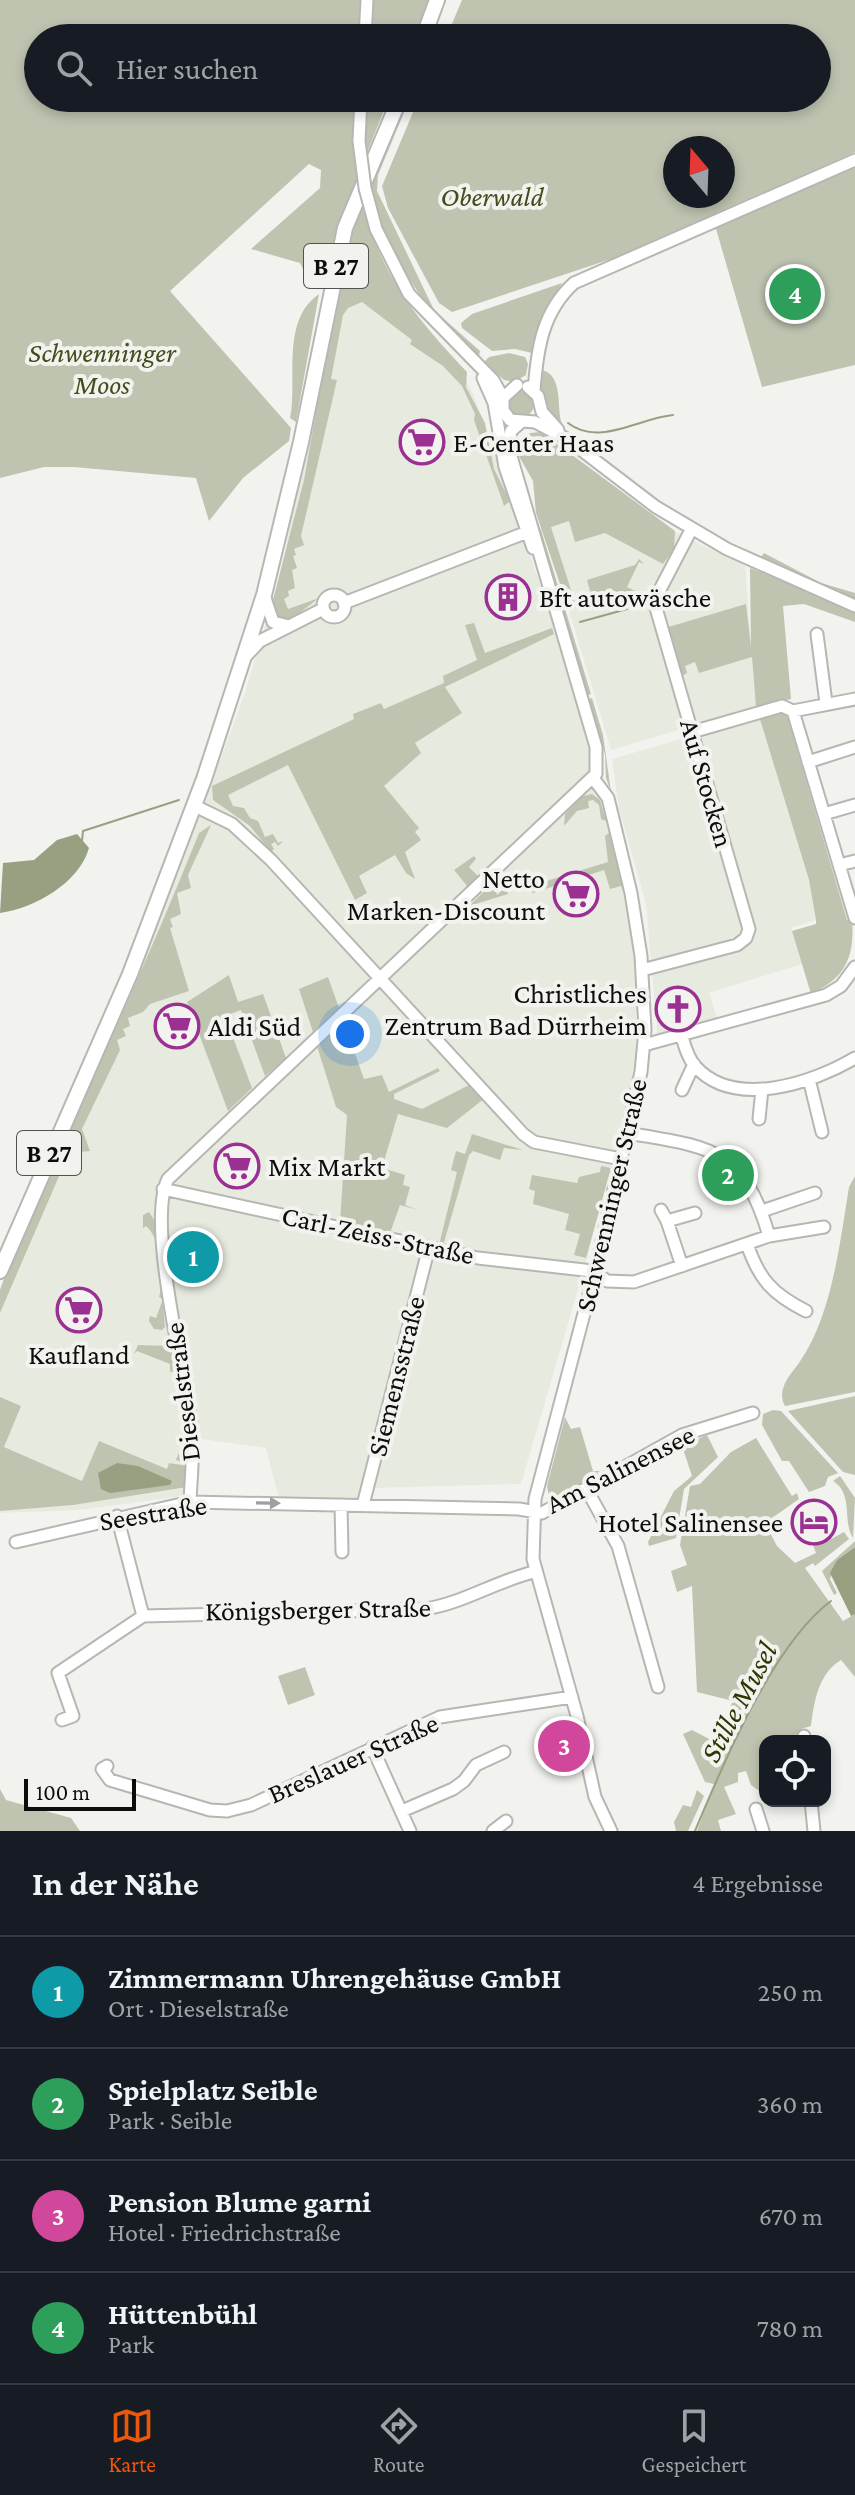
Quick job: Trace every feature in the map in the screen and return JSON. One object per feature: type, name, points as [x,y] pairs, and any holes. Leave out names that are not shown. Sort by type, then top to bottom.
[{"type":"main road","points":[[428,24],[437,0]]},
{"type":"main road","name":"B 27","points":[[0,1271],[130,974],[195,806],[264,595],[301,442],[345,228],[394,112]]},
{"type":"street","points":[[366,24],[367,0]]},
{"type":"street","points":[[360,112],[359,141],[365,188],[376,229],[409,294],[471,361],[493,380],[503,398],[525,387],[536,362],[549,312],[574,283],[855,160]]},
{"type":"street","points":[[471,361],[502,382],[525,387],[567,439],[691,530],[750,561],[855,606]]},
{"type":"street","name":"Schwenninger Straße","points":[[471,361],[491,393],[502,457],[539,554],[597,753],[593,778],[608,798],[615,824],[631,893],[642,970],[644,1045],[627,1133],[595,1272],[533,1511],[534,1572],[572,1697],[595,1797],[611,1831]]},
{"type":"street","name":"Schwenninger Straße","points":[[502,457],[506,416],[503,398]]},
{"type":"street","points":[[524,422],[540,408]]},
{"type":"street","points":[[506,416],[567,439]]},
{"type":"street","name":"Schwenninger Straße","points":[[524,422],[511,431],[508,446],[530,531]]},
{"type":"street","name":"Auf Stocken","points":[[642,970],[737,945],[748,934],[748,919],[654,601],[691,530]]},
{"type":"street","points":[[245,658],[260,641],[323,609],[330,616],[336,616],[342,613],[344,603],[530,531]]},
{"type":"street","points":[[264,595],[273,622],[290,626]]},
{"type":"street","points":[[817,634],[826,703]]},
{"type":"street","points":[[692,732],[782,706],[793,711],[855,699]]},
{"type":"street","points":[[793,711],[854,913]]},
{"type":"street","points":[[808,762],[855,747]]},
{"type":"street","points":[[163,1189],[181,1163],[381,980],[593,778]]},
{"type":"street","points":[[824,814],[855,805]]},
{"type":"street","points":[[195,806],[232,824],[271,860],[523,1134],[534,1142],[621,1159]]},
{"type":"street","points":[[186,830],[216,817]]},
{"type":"street","points":[[839,865],[855,861]]},
{"type":"street","points":[[644,1045],[826,995],[841,986],[855,967]]},
{"type":"street","points":[[682,1037],[694,1064],[708,1077],[725,1084],[762,1089],[809,1079],[855,1058]]},
{"type":"street","points":[[682,1090],[694,1064]]},
{"type":"street","points":[[809,1079],[822,1132]]},
{"type":"street","points":[[759,1119],[762,1089]]},
{"type":"street","points":[[627,1133],[695,1146],[724,1158],[744,1175],[762,1211],[769,1236]]},
{"type":"street","name":"Carl-Zeiss-Straße","points":[[163,1189],[478,1258],[595,1272],[607,1281],[625,1283],[769,1236],[824,1227]]},
{"type":"street","name":"Dieselstraße","points":[[163,1189],[161,1233],[192,1429],[190,1502]]},
{"type":"street","points":[[762,1211],[815,1193]]},
{"type":"street","points":[[661,1210],[682,1266]]},
{"type":"street","points":[[667,1221],[695,1213]]},
{"type":"street","points":[[747,1244],[757,1272],[767,1288],[806,1311]]},
{"type":"street","name":"Siemensstraße","points":[[363,1505],[429,1247]]},
{"type":"street","name":"Am Salinensee","points":[[533,1511],[549,1511],[682,1435],[753,1413]]},
{"type":"street","points":[[587,1490],[618,1546],[658,1687]]},
{"type":"street","name":"Seestraße","points":[[16,1542],[117,1516],[190,1502],[533,1511]]},
{"type":"street","points":[[341,1505],[342,1552]]},
{"type":"street","points":[[62,1720],[73,1716],[58,1673],[143,1616],[117,1516]]},
{"type":"street","name":"Königsberger Straße","points":[[143,1616],[425,1609],[448,1605],[498,1582],[534,1572]]},
{"type":"street","name":"Breslauer Straße","points":[[107,1766],[102,1769],[110,1780],[210,1810],[227,1811],[251,1805],[444,1716],[572,1697]]},
{"type":"street","points":[[372,1747],[410,1831]]},
{"type":"street","points":[[402,1811],[453,1789],[464,1781],[476,1765],[504,1752]]},
{"type":"street","points":[[812,1807],[814,1831]]},
{"type":"street","points":[[756,1809],[763,1831]]},
{"type":"street","points":[[493,1831],[506,1821]]},
{"type":"shaded area","points":[[383,289],[466,379],[476,401],[557,632],[591,748],[634,936],[637,1064],[587,1259],[521,1484],[375,1488],[371,1503],[279,1499],[266,1448],[194,1438],[190,1495],[79,1510],[0,1513],[0,1308],[198,819],[245,693],[279,579],[336,306]]},
{"type":"shaded area","points":[[615,502],[745,566],[756,707],[611,750],[541,518]]},
{"type":"shaded area","points":[[759,716],[809,881],[816,920],[791,928],[802,964],[709,993],[719,1024],[658,1041],[646,904],[619,809],[612,759]]},
{"type":"shaded area","points":[[77,834],[89,848],[84,861],[66,883],[27,906],[0,913],[3,863],[34,860],[57,840]]},
{"type":"shaded area","points":[[117,1463],[138,1466],[172,1481],[170,1485],[110,1493],[101,1489],[98,1473]]},
{"type":"shaded area","points":[[855,1547],[855,1614],[851,1616],[830,1573],[837,1560]]},
{"type":"green space","name":"Schwenninger Moos","points":[[0,0],[360,0],[359,24],[24,24],[24,112],[355,112],[358,183],[328,277],[311,285],[300,263],[251,249],[320,188],[321,170],[309,164],[170,291],[291,428],[289,441],[243,478],[209,521],[196,478],[44,467],[0,478]]},
{"type":"green space","points":[[373,0],[429,0],[420,24],[371,24]]},
{"type":"green space","name":"Oberwald","points":[[462,0],[855,0],[855,152],[735,205],[735,136],[663,136],[663,208],[728,208],[614,258],[452,312],[439,303],[388,208],[382,186],[413,112],[831,112],[831,24],[452,24]]},
{"type":"green space","points":[[365,112],[383,112],[366,155]]},
{"type":"green space","points":[[398,112],[404,112],[378,175],[377,191],[434,310],[480,351],[479,356],[441,320],[411,281],[387,237],[368,189]]},
{"type":"green space","points":[[855,161],[855,365],[762,387],[714,222]]},
{"type":"green space","points":[[362,206],[391,276],[432,334],[467,372],[466,387],[485,423],[494,469],[510,501],[504,506],[474,420],[475,414],[462,386],[443,366],[410,344],[412,340],[362,302],[348,308],[343,315],[331,379],[337,380],[301,536],[304,545],[294,549],[297,568],[292,570],[295,588],[288,591],[289,596],[284,599],[288,609],[319,598],[289,621],[279,619],[272,605],[304,480],[343,260]]},
{"type":"green space","points":[[562,283],[543,319],[532,353],[515,349],[492,351],[462,328],[461,323],[472,314]]},
{"type":"green space","points":[[319,294],[296,422],[290,418],[295,335],[299,319]]},
{"type":"green space","points":[[509,353],[525,357],[528,364],[526,375],[514,382],[504,380],[484,362],[489,357]]},
{"type":"green space","points":[[542,370],[554,378],[562,424],[540,394]]},
{"type":"green space","points":[[521,391],[530,395],[534,404],[530,413],[521,417],[512,413],[508,404],[512,395]]},
{"type":"green space","points":[[541,432],[675,531],[674,549],[663,564],[605,533],[575,542],[569,521],[551,527],[576,606],[593,601],[587,580],[635,565],[639,559],[644,564],[639,562],[627,587],[645,596],[640,601],[611,597],[582,607],[568,608],[536,513],[533,481],[516,451],[530,433]]},
{"type":"green space","points":[[535,519],[591,694],[588,695]]},
{"type":"green space","points":[[764,553],[821,583],[855,593],[855,605],[759,560]]},
{"type":"green space","points":[[750,568],[855,610],[855,622],[804,604],[783,606],[791,699],[756,707],[752,657],[699,673],[695,662],[685,666],[687,673],[682,676],[665,628],[746,604],[751,647]]},
{"type":"green space","points":[[474,623],[485,653],[552,628],[554,634],[445,687],[462,713],[415,743],[421,753],[384,786],[419,828],[415,832],[421,840],[405,852],[415,879],[406,873],[395,855],[359,876],[367,893],[355,900],[288,765],[228,795],[233,806],[244,808],[250,818],[258,821],[265,837],[273,834],[278,843],[283,841],[278,846],[275,842],[271,844],[274,849],[271,852],[250,826],[213,800],[212,786],[354,719],[353,714],[381,703],[384,709],[444,683],[443,676],[477,660],[465,625]]},
{"type":"green space","points":[[592,698],[603,735],[611,792],[606,778],[605,755],[589,699]]},
{"type":"green space","points":[[781,709],[786,712],[847,920],[852,919],[852,945],[845,965],[832,981],[811,994],[792,931],[816,924],[809,880],[759,716]]},
{"type":"green space","points":[[592,794],[600,800],[606,821],[601,819],[599,805],[593,800],[588,801],[589,808],[577,811],[564,826],[565,814],[583,796]]},
{"type":"green space","points":[[211,825],[188,875],[191,888],[177,893],[181,914],[170,919],[189,991],[150,1004],[143,1012],[128,1018],[130,1026],[123,1029],[126,1036],[117,1040],[120,1050],[82,1129],[90,1151],[69,1153],[0,1313],[0,1290],[7,1270],[199,833]]},
{"type":"green space","points":[[609,833],[624,893],[621,886],[610,889],[604,870],[533,893],[530,886],[608,862],[605,836]]},
{"type":"green space","points":[[474,856],[476,859],[469,867],[479,877],[468,887],[454,870]]},
{"type":"green space","points":[[493,883],[497,895],[506,887],[508,894],[469,906]]},
{"type":"green space","points":[[229,975],[238,1002],[263,994],[286,1058],[265,1076],[241,1010],[225,1016],[252,1088],[228,1111],[187,1002]]},
{"type":"green space","points":[[328,977],[339,1008],[313,1032],[299,989]]},
{"type":"green space","points":[[344,1022],[364,1079],[382,1075],[389,1092],[438,1068],[440,1071],[394,1094],[394,1099],[422,1109],[471,1084],[485,1098],[447,1128],[398,1114],[382,1168],[405,1175],[403,1185],[410,1187],[405,1205],[418,1210],[400,1205],[390,1233],[340,1222],[347,1115],[336,1107],[317,1046]]},
{"type":"green space","points":[[472,1134],[523,1150],[504,1148],[500,1160],[473,1151],[469,1155],[443,1246],[439,1245],[457,1172],[451,1170],[456,1151],[465,1154]]},
{"type":"green space","points":[[601,1166],[611,1168],[586,1258],[574,1255],[580,1234],[565,1230],[569,1214],[533,1204],[535,1191],[529,1189],[532,1175],[577,1183],[579,1177],[600,1172]]},
{"type":"green space","points":[[855,1176],[855,1392],[785,1406],[782,1396],[784,1385],[808,1349],[826,1305],[838,1257],[849,1187]]},
{"type":"green space","points":[[149,1212],[155,1221],[157,1245],[151,1232],[146,1226],[143,1228],[143,1215]]},
{"type":"green space","points":[[157,1245],[162,1270],[161,1286]]},
{"type":"green space","points":[[162,1300],[165,1327],[162,1330],[154,1329],[149,1321],[150,1316],[156,1318]]},
{"type":"green space","points":[[138,1345],[169,1346],[174,1351],[188,1430],[187,1463],[176,1460],[185,1438],[180,1431],[186,1430],[176,1371],[170,1372],[170,1364],[137,1351],[134,1354]]},
{"type":"green space","points":[[855,1396],[855,1475],[843,1472],[788,1411]]},
{"type":"green space","points":[[0,1397],[21,1406],[4,1447],[82,1481],[99,1441],[167,1469],[169,1463],[188,1466],[187,1487],[73,1505],[0,1511]]},
{"type":"green space","points":[[781,1411],[838,1473],[828,1477],[825,1486],[809,1492],[789,1461],[782,1461],[762,1425],[763,1414]]},
{"type":"green space","points":[[565,1417],[571,1429],[580,1427],[593,1471],[600,1471],[557,1498],[549,1497],[547,1486]]},
{"type":"green space","points":[[707,1435],[718,1457],[684,1489],[676,1538],[649,1546],[648,1542],[674,1491],[692,1476],[682,1446]]},
{"type":"green space","points":[[756,1438],[792,1496],[797,1493],[799,1499],[765,1523],[777,1546],[795,1563],[816,1553],[810,1537],[823,1527],[831,1539],[844,1532],[849,1539],[815,1566],[813,1563],[805,1568],[843,1621],[855,1614],[855,1677],[841,1660],[827,1673],[818,1689],[811,1726],[801,1729],[800,1735],[759,1735],[759,1791],[751,1785],[746,1771],[738,1773],[738,1782],[724,1787],[736,1814],[718,1820],[721,1831],[697,1831],[714,1784],[705,1782],[683,1734],[692,1730],[713,1741],[733,1701],[697,1692],[692,1586],[677,1592],[671,1571],[687,1565],[680,1545],[690,1486],[700,1484],[731,1452]]},
{"type":"green space","points":[[840,1476],[855,1498],[853,1538],[846,1500],[833,1481]]},
{"type":"green space","points":[[855,1541],[855,1547],[837,1560],[830,1579],[837,1593],[834,1595],[822,1571]]},
{"type":"green space","points":[[305,1667],[315,1695],[288,1705],[278,1676]]},
{"type":"green space","points":[[0,1789],[6,1800],[71,1818],[80,1831],[0,1831]]},
{"type":"green space","points":[[697,1790],[704,1796],[688,1831],[676,1831],[674,1822],[683,1805],[691,1807]]},
{"type":"waterway","points":[[568,423],[580,430],[606,432],[673,415]]},
{"type":"waterway","points":[[580,622],[627,609]]},
{"type":"waterway","points":[[82,841],[83,831],[179,800]]},
{"type":"waterway","name":"Stille Musel","points":[[695,1831],[735,1740],[770,1675],[810,1620],[831,1601]]},
{"type":"place","name":"Hüttenbühl","points":[[795,294]]},
{"type":"place","name":"E-Center Haas","points":[[422,442]]},
{"type":"place","name":"Bft autowäsche","points":[[508,597]]},
{"type":"place","name":"Netto Marken-Discount","points":[[576,894]]},
{"type":"place","name":"Christliches Zentrum Bad Dürrheim","points":[[678,1009]]},
{"type":"place","name":"Aldi Süd","points":[[177,1026]]},
{"type":"place","name":"Mix Markt","points":[[237,1166]]},
{"type":"place","name":"Spielplatz Seible","points":[[728,1175]]},
{"type":"place","name":"Zimmermann Uhrengehäuse GmbH","points":[[193,1257]]},
{"type":"place","name":"Kaufland","points":[[79,1310]]},
{"type":"place","name":"Hotel Salinensee","points":[[814,1522]]},
{"type":"place","name":"Pension Blume garni","points":[[564,1746]]}]
